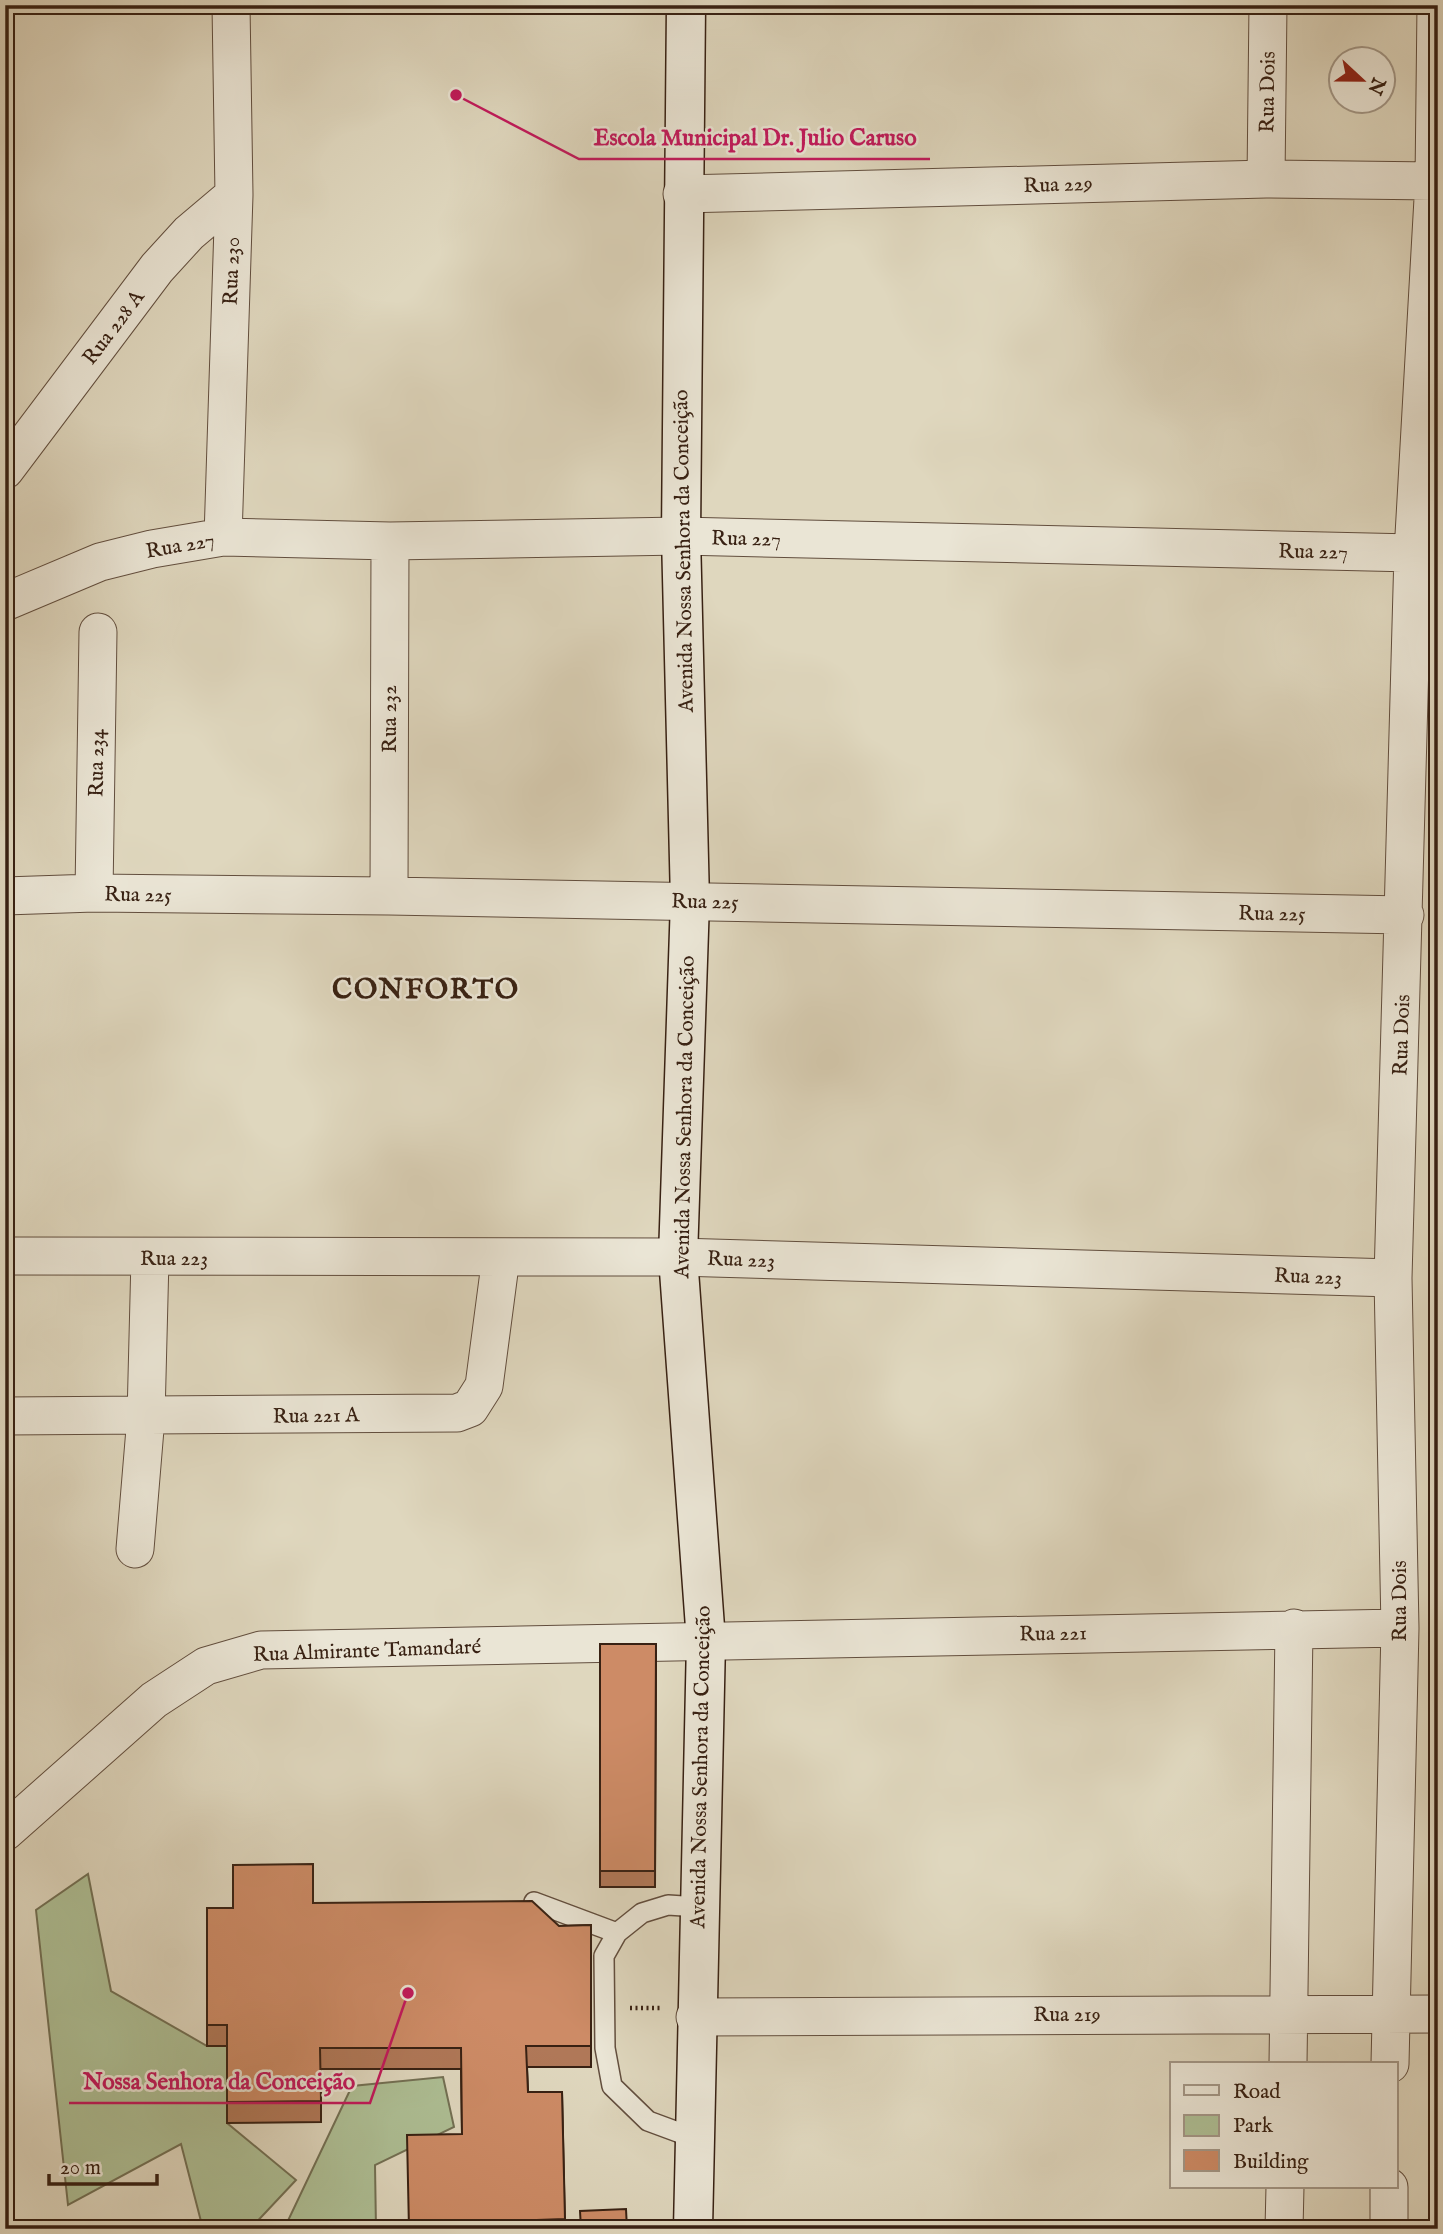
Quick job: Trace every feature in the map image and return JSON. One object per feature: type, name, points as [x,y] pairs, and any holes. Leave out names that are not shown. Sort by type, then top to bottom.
[{"type":"street","name":"Rua 230","points":[[223,537],[234,195],[231,5]]},
{"type":"street","name":"Avenida Nossa Senhora da Conceição","points":[[686,5],[682,194],[681,536],[690,901],[678,1257],[706,1641],[695,2017],[693,2229]]},
{"type":"street","name":"Rua Dois","points":[[1266,178],[1268,5]]},
{"type":"street","name":"Rua Dois","points":[[1390,2062],[1400,1628],[1393,1278],[1413,553],[1434,181],[1436,5]]},
{"type":"street","name":"Rua 229","points":[[682,194],[1266,178],[1434,181]]},
{"type":"street","name":"Rua 228 A","points":[[5,470],[158,268],[189,233],[234,195]]},
{"type":"street","name":"Rua 227","points":[[5,601],[100,562],[152,549],[223,537],[390,541],[681,536],[1413,553]]},
{"type":"street","name":"Rua 232","points":[[389,896],[390,541]]},
{"type":"street","name":"Rua 234","points":[[94,893],[98,632]]},
{"type":"street","name":"Rua 225","points":[[5,897],[94,893],[389,896],[1405,915]]},
{"type":"street","name":"Rua 223","points":[[5,1256],[678,1257],[1393,1278]]},
{"type":"street","points":[[135,1549],[146,1417],[150,1258]]},
{"type":"street","name":"Rua 221 A","points":[[5,1416],[457,1413],[470,1408],[484,1386],[501,1258]]},
{"type":"street","points":[[1288,2062],[1294,1628]]},
{"type":"street","name":"Rua 221","points":[[706,1641],[1400,1628]]},
{"type":"street","name":"Rua Almirante Tamandaré","points":[[5,1832],[153,1700],[206,1666],[261,1650],[706,1641]]},
{"type":"street","name":"Rua 219","points":[[695,2017],[1438,2014]]},
{"type":"street","points":[[1284,2229],[1285,2188]]},
{"type":"street","points":[[1389,2188],[1389,2229]]},
{"type":"lane","points":[[534,1902],[617,1933]]},
{"type":"lane","points":[[694,2138],[648,2121],[612,2086],[605,2048],[604,1956],[617,1933],[642,1913],[668,1905],[699,1907]]},
{"type":"green space","points":[[88,1874],[111,1991],[207,2046],[227,2046],[227,2123],[296,2180],[250,2229],[203,2229],[181,2144],[68,2205],[36,1910]]},
{"type":"green space","points":[[443,2077],[454,2127],[375,2165],[376,2229],[284,2229],[352,2086]]},
{"type":"building","points":[[600,1644],[656,1644],[655,1871],[600,1871]]},
{"type":"building","points":[[313,1864],[313,1903],[532,1901],[559,1926],[591,1925],[591,2046],[526,2046],[528,2092],[562,2092],[565,2219],[476,2222],[476,2229],[409,2229],[407,2135],[462,2134],[461,2048],[320,2048],[321,2101],[227,2102],[227,2025],[207,2025],[207,1908],[233,1908],[233,1865]]},
{"type":"building","points":[[626,2209],[627,2229],[581,2229],[580,2211]]},
{"type":"place","name":"Escola Municipal Dr. Julio Caruso","points":[[456,95]]},
{"type":"place","name":"Nossa Senhora da Conceição","points":[[408,1993]]},
{"type":"district","name":"CONFORTO","points":[[426,988]]}]
